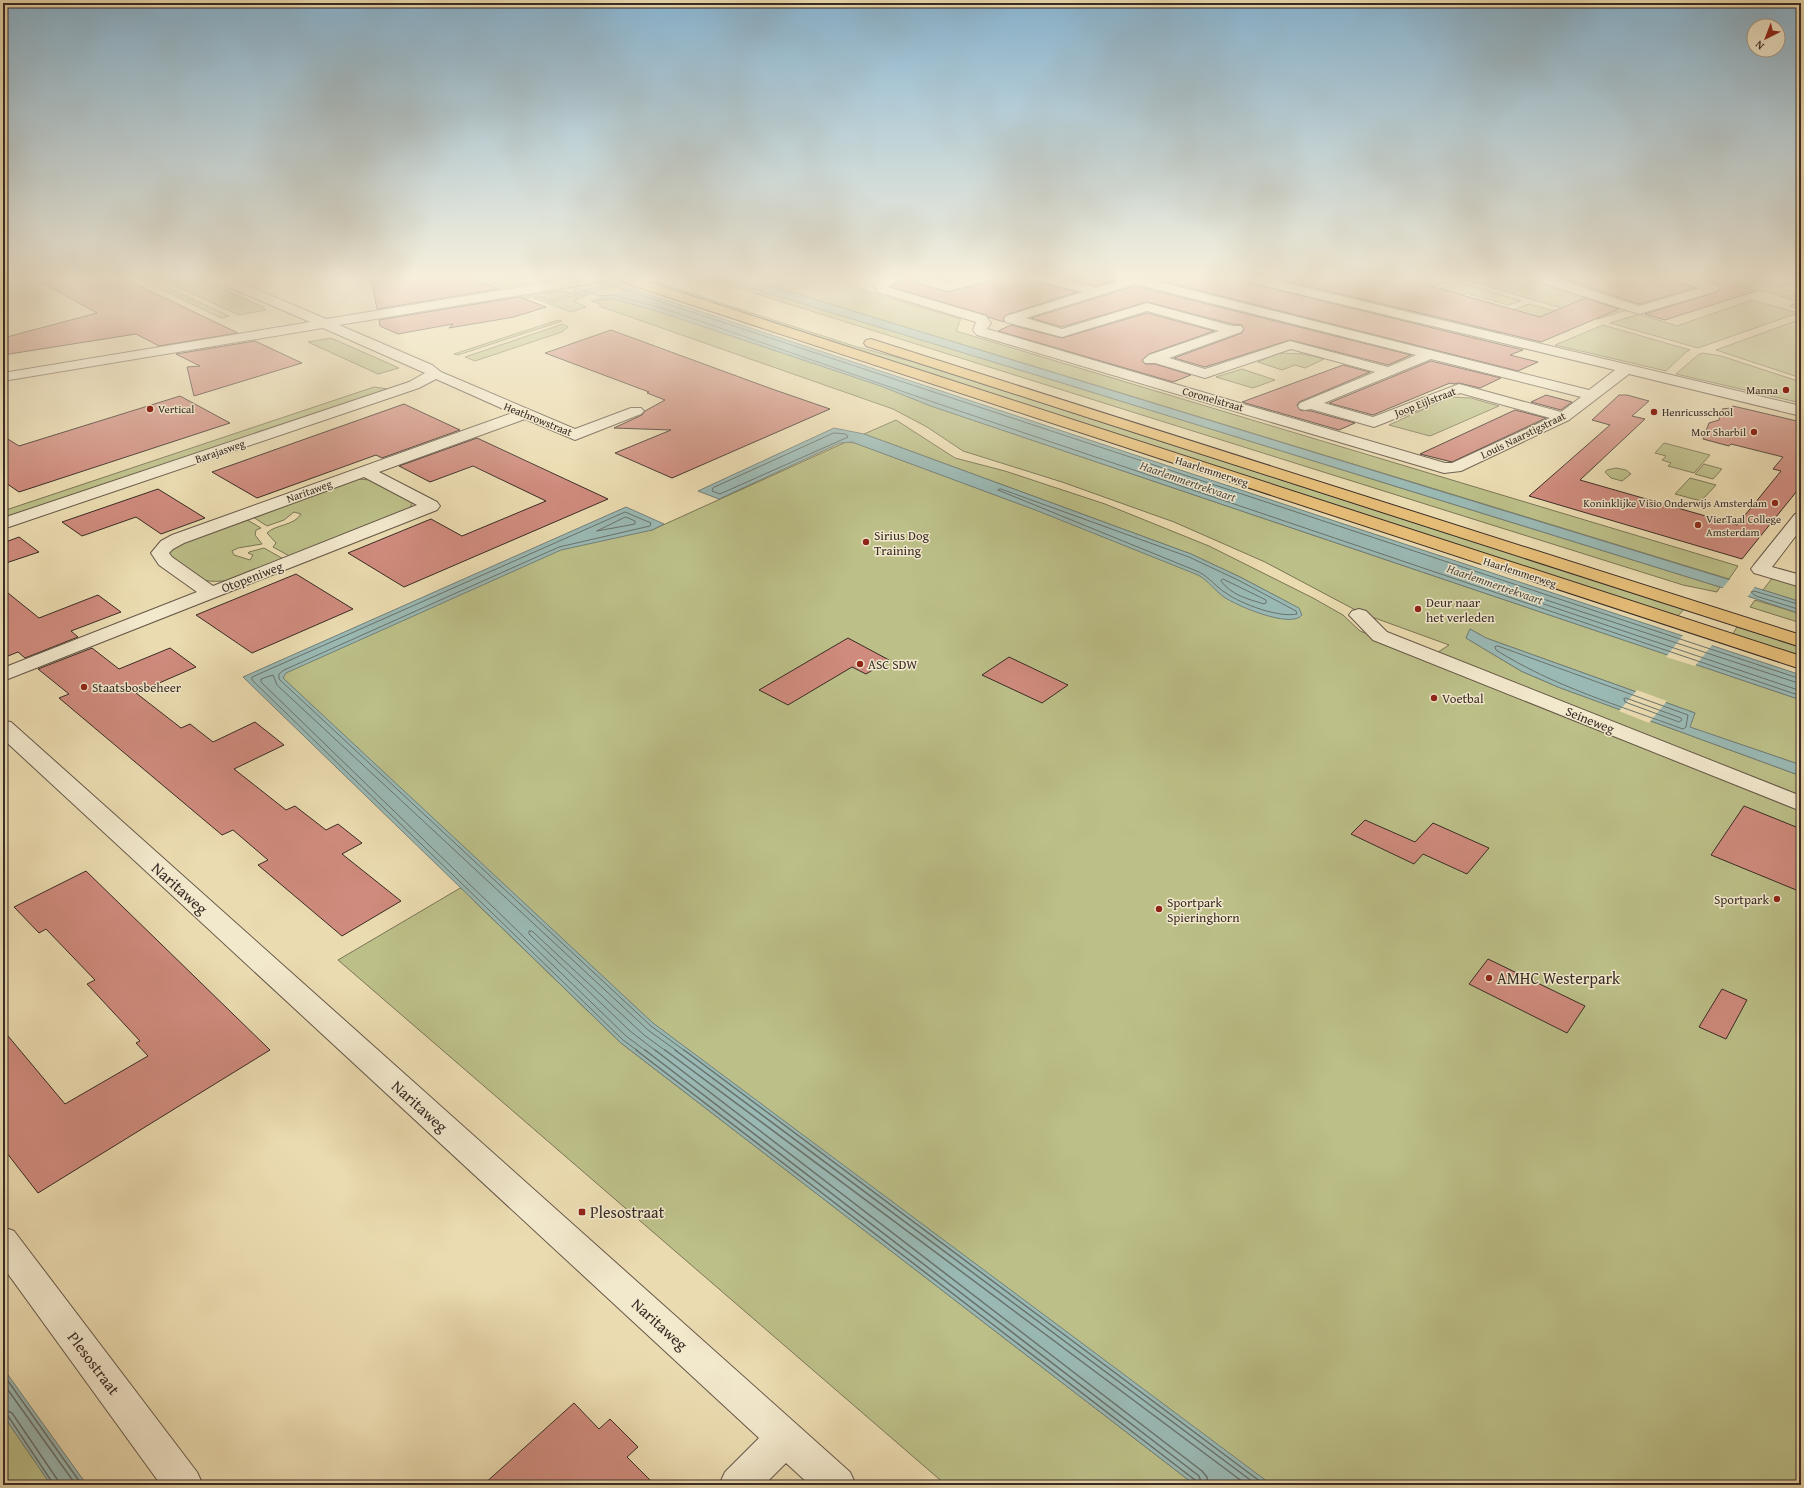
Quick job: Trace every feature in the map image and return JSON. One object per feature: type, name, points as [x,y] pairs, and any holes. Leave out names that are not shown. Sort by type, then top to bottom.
[{"type":"main road","name":"Haarlemmerweg","points":[[835,347],[1801,663]]},
{"type":"main road","name":"Haarlemmerweg","points":[[884,347],[1801,641]]},
{"type":"street","points":[[3,367],[122,347]]},
{"type":"street","points":[[3,377],[182,347]]},
{"type":"street","name":"Heathrowstraat","points":[[378,347],[524,414],[575,435],[636,411]]},
{"type":"street","name":"Coronelstraat","points":[[1035,347],[1444,468],[1455,468]]},
{"type":"street","points":[[1116,371],[1183,347]]},
{"type":"street","points":[[1154,358],[1205,374],[1283,347]]},
{"type":"street","points":[[1299,347],[1388,371]]},
{"type":"street","points":[[1404,347],[1591,395]]},
{"type":"street","points":[[1536,347],[1801,411]]},
{"type":"street","points":[[1274,417],[1310,404],[1430,354]]},
{"type":"street","name":"Louis Naarstigstraat","points":[[1455,468],[1564,417],[1626,369]]},
{"type":"street","name":"Barajasweg","points":[[3,524],[408,387],[438,375]]},
{"type":"street","name":"Joop Eijlstraat","points":[[1310,404],[1374,422],[1458,388],[1564,417]]},
{"type":"street","name":"Naritaweg","points":[[212,593],[165,561],[160,553],[166,545],[178,539],[524,414]]},
{"type":"street","name":"Otopeniweg","points":[[3,676],[431,506],[365,471]]},
{"type":"street","points":[[1801,518],[1793,542],[1760,568],[1801,581]]},
{"type":"street","name":"Seineweg","points":[[1359,615],[1380,636],[1801,804]]},
{"type":"street","name":"Naritaweg","points":[[3,727],[837,1485]]},
{"type":"street","name":"Plesostraat","points":[[3,1241],[184,1485]]},
{"type":"street","points":[[738,1485],[785,1438]]},
{"type":"green space","points":[[320,347],[352,347],[399,368],[378,374]]},
{"type":"green space","points":[[474,347],[481,347],[458,355],[454,354]]},
{"type":"green space","points":[[493,347],[516,347],[475,361],[465,357]]},
{"type":"green space","name":"Sportpark Spieringhorn","points":[[717,347],[766,347],[881,386],[931,406],[1801,700],[1801,765],[1689,727],[1695,713],[1486,638],[1470,629],[1466,638],[1521,671],[1558,687],[1801,776],[1801,1485],[1246,1485],[623,1015],[283,678],[282,674],[561,543],[652,530],[846,442],[855,443],[1289,603],[1240,577],[1191,554],[864,434],[896,420],[955,458],[1005,471],[1105,504],[1209,546],[1313,598],[1343,615],[1360,631],[1474,676],[1432,656],[1449,645],[1361,613],[1265,562],[1174,522],[1062,482],[963,451],[927,427],[893,409]]},
{"type":"green space","points":[[847,347],[859,347],[914,362],[1684,609],[1677,617]]},
{"type":"green space","points":[[927,347],[946,347],[1720,587],[1717,592],[1683,585]]},
{"type":"green space","points":[[972,347],[1011,347],[1738,566],[1729,579]]},
{"type":"green space","points":[[1565,347],[1681,347],[1690,350],[1666,371]]},
{"type":"green space","points":[[1723,347],[1801,347],[1801,378],[1716,350]]},
{"type":"green space","points":[[1279,353],[1304,354],[1324,359],[1305,368],[1295,365],[1282,370],[1258,362]]},
{"type":"green space","points":[[1703,353],[1721,356],[1801,382],[1801,403],[1676,374],[1698,355]]},
{"type":"green space","points":[[1242,369],[1275,380],[1253,388],[1216,377]]},
{"type":"green space","points":[[374,387],[388,389],[3,520],[3,511]]},
{"type":"green space","points":[[1450,397],[1471,398],[1499,406],[1430,436],[1389,425]]},
{"type":"green space","points":[[1664,443],[1710,455],[1694,473],[1668,466],[1671,463],[1662,460],[1666,456],[1655,453]]},
{"type":"green space","points":[[1704,464],[1722,469],[1713,479],[1695,474]]},
{"type":"green space","points":[[1616,468],[1626,470],[1631,474],[1622,481],[1611,478],[1605,472]]},
{"type":"green space","points":[[1690,478],[1716,485],[1701,501],[1675,494]]},
{"type":"green space","points":[[359,479],[369,480],[413,502],[410,508],[293,558],[273,547],[276,543],[267,533],[275,528],[294,521],[301,514],[294,512],[284,520],[267,526],[250,515],[345,481]]},
{"type":"green space","points":[[244,518],[261,528],[256,530],[255,535],[262,544],[238,548],[232,551],[234,555],[250,560],[253,555],[248,553],[249,552],[264,548],[287,561],[244,576],[221,581],[210,581],[196,577],[168,555],[174,546]]},
{"type":"green space","points":[[1773,577],[1801,585],[1801,602],[1763,590]]},
{"type":"green space","points":[[1755,600],[1801,614],[1801,623],[1750,607]]},
{"type":"green space","points":[[1737,627],[1801,647],[1801,658],[1732,635]]},
{"type":"green space","points":[[462,887],[474,901],[621,1043],[1195,1485],[946,1485],[338,960]]},
{"type":"green space","points":[[3,1415],[51,1485],[3,1485]]},
{"type":"water","name":"Haarlemmertrekvaart","points":[[766,347],[809,347],[1801,675],[1801,700],[931,406],[881,386]]},
{"type":"water","points":[[946,347],[972,347],[1763,590],[1801,602],[1801,614],[1720,587]]},
{"type":"water","points":[[834,428],[864,434],[1191,554],[1240,577],[1299,608],[1302,615],[1296,619],[1276,618],[1240,606],[1224,597],[1198,575],[1038,511],[852,442],[840,443],[719,499],[698,491]]},
{"type":"water","points":[[626,507],[664,524],[652,530],[561,550],[286,673],[283,678],[653,1023],[1272,1485],[1195,1485],[621,1043],[243,677]]},
{"type":"water","points":[[1470,629],[1486,638],[1695,713],[1690,727],[1801,765],[1801,776],[1558,687],[1521,671],[1466,638]]},
{"type":"water","points":[[3,1368],[87,1485],[51,1485],[3,1415]]},
{"type":"pier","points":[[1731,578],[1756,585],[1746,599],[1721,590]]},
{"type":"pier","points":[[1684,634],[1713,644],[1695,666],[1666,657]]},
{"type":"pier","points":[[1637,690],[1667,701],[1649,723],[1619,711]]},
{"type":"building","points":[[3,347],[51,347],[3,355]]},
{"type":"building","points":[[216,347],[269,347],[302,363],[194,396],[187,367],[200,366],[176,354]]},
{"type":"building","points":[[561,347],[659,347],[830,409],[672,478],[615,453],[671,430],[614,428],[642,415],[645,411],[665,400],[647,393],[649,392],[545,353]]},
{"type":"building","points":[[1054,347],[1168,347],[1149,354],[1142,360],[1145,364],[1155,364],[1191,375],[1173,382]]},
{"type":"building","points":[[1203,347],[1267,347],[1205,367],[1174,358]]},
{"type":"building","points":[[1319,347],[1381,347],[1411,355],[1388,365]]},
{"type":"building","points":[[1425,347],[1513,347],[1523,350],[1510,355],[1538,362],[1518,371]]},
{"type":"building","points":[[1431,361],[1501,378],[1480,388],[1459,383],[1450,383],[1373,415],[1329,403]]},
{"type":"building","points":[[1343,365],[1370,372],[1299,402],[1297,405],[1300,410],[1311,411],[1355,423],[1339,430],[1242,402]]},
{"type":"building","points":[[1546,395],[1572,402],[1561,410],[1531,402]]},
{"type":"building","points":[[1619,395],[1627,395],[1649,401],[1632,416],[1645,419],[1580,480],[1737,525],[1781,471],[1773,469],[1783,457],[1731,444],[1729,446],[1703,439],[1709,423],[1719,420],[1722,409],[1733,406],[1801,422],[1801,486],[1742,559],[1529,496],[1610,425],[1592,420]]},
{"type":"building","points":[[180,396],[230,423],[19,492],[3,481],[3,436],[19,446]]},
{"type":"building","points":[[404,404],[460,430],[382,458],[376,455],[257,498],[212,472]]},
{"type":"building","points":[[1515,410],[1546,418],[1452,462],[1420,454]]},
{"type":"building","points":[[477,438],[608,499],[404,587],[348,553],[431,519],[462,536],[546,501],[473,466],[430,482],[399,466]]},
{"type":"building","points":[[158,489],[205,518],[161,534],[136,517],[82,536],[62,522]]},
{"type":"building","points":[[19,537],[39,552],[3,564],[3,543]]},
{"type":"building","points":[[296,574],[353,609],[252,653],[196,615]]},
{"type":"building","points":[[3,589],[39,618],[98,595],[121,612],[71,631],[78,637],[25,658],[18,652],[3,658]]},
{"type":"building","points":[[848,638],[889,660],[866,674],[852,667],[788,705],[759,690]]},
{"type":"building","points":[[92,648],[119,669],[170,648],[196,667],[136,693],[181,728],[190,724],[213,742],[255,722],[284,745],[234,769],[286,810],[295,806],[326,830],[338,824],[362,843],[342,854],[401,901],[342,936],[258,865],[268,860],[233,830],[222,835],[59,698],[69,694],[38,669]]},
{"type":"building","points":[[1009,657],[1068,685],[1042,703],[982,675]]},
{"type":"building","points":[[1744,806],[1801,829],[1801,892],[1711,855]]},
{"type":"building","points":[[1365,820],[1415,842],[1433,823],[1489,848],[1467,874],[1423,854],[1414,864],[1351,834]]},
{"type":"building","points":[[86,871],[270,1050],[38,1193],[3,1148],[3,1030],[65,1104],[148,1056],[136,1043],[140,1041],[87,984],[95,980],[46,929],[39,933],[14,907]]},
{"type":"building","points":[[1488,959],[1585,1006],[1567,1033],[1469,984]]},
{"type":"building","points":[[1722,989],[1747,1000],[1726,1039],[1699,1027]]},
{"type":"building","points":[[574,1403],[599,1429],[610,1419],[638,1447],[627,1457],[655,1485],[483,1485]]},
{"type":"place","name":"Manna","points":[[1786,390]]},
{"type":"place","name":"Vertical","points":[[150,409]]},
{"type":"place","name":"Henricusschool","points":[[1654,412]]},
{"type":"place","name":"Mor Sharbil","points":[[1754,432]]},
{"type":"place","name":"Koninklijke Visio Onderwijs Amsterdam","points":[[1775,503]]},
{"type":"place","name":"VierTaal College Amsterdam","points":[[1698,525]]},
{"type":"place","name":"Sirius Dog Training","points":[[866,542]]},
{"type":"place","name":"Deur naar het verleden","points":[[1418,609]]},
{"type":"place","name":"ASC SDW","points":[[860,664]]},
{"type":"place","name":"Staatsbosbeheer","points":[[84,687]]},
{"type":"place","name":"Voetbal","points":[[1434,698]]},
{"type":"place","name":"Sportpark","points":[[1777,899]]},
{"type":"place","name":"Sportpark Spieringhorn","points":[[1159,909]]},
{"type":"place","name":"AMHC Westerpark","points":[[1489,978]]},
{"type":"place","name":"Plesostraat","points":[[582,1212]]}]
